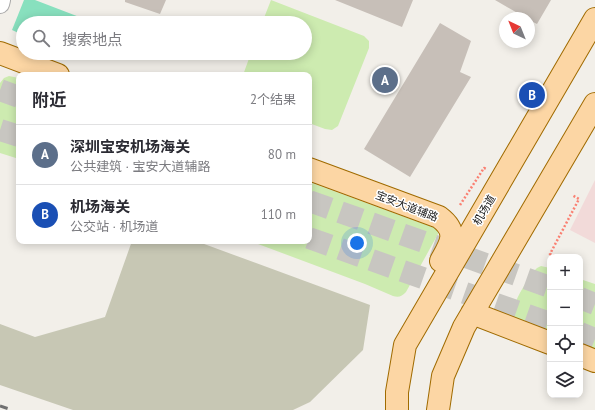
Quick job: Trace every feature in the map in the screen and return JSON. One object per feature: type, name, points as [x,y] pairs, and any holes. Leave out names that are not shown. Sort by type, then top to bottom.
[{"type":"main road","name":"机场道","points":[[397,410],[397,392],[405,345],[595,19]]},
{"type":"main road","points":[[0,53],[16,59]]},
{"type":"main road","points":[[18,60],[50,72]]},
{"type":"main road","points":[[438,410],[443,376],[464,327],[595,104]]},
{"type":"main road","name":"宝安大道辅路","points":[[312,170],[439,217],[450,226],[452,240],[419,303],[405,345]]},
{"type":"main road","points":[[472,313],[547,342]]},
{"type":"main road","points":[[583,356],[595,361]]},
{"type":"street","points":[[0,4],[1,0]]},
{"type":"path","points":[[460,205],[484,168]]},
{"type":"path","points":[[550,254],[579,199],[572,195]]},
{"type":"shaded area","points":[[595,180],[595,243],[570,230]]},
{"type":"shaded area","points":[[131,244],[204,244],[370,305],[363,350],[310,402],[293,410],[73,410],[0,385],[0,324],[35,337],[105,317]]},
{"type":"green space","points":[[24,0],[35,0],[77,16],[18,16]]},
{"type":"green space","points":[[271,0],[364,36],[369,41],[369,48],[338,126],[332,130],[312,124],[312,72],[244,72],[248,60],[312,60],[312,16],[265,16]]},
{"type":"green space","points":[[16,20],[16,32],[12,30]]},
{"type":"green space","points":[[9,76],[16,77],[16,158],[0,153],[0,83],[4,78]]},
{"type":"green space","points":[[312,183],[438,230],[438,234],[406,292],[402,296],[395,297],[365,284],[258,244],[312,244]]},
{"type":"green space","points":[[541,266],[547,267],[547,338],[515,322],[514,315],[514,309],[518,296],[537,268]]},
{"type":"green space","points":[[583,280],[595,284],[595,357],[583,352]]},
{"type":"building","points":[[125,0],[166,0],[160,14],[125,2]]},
{"type":"building","points":[[335,0],[413,0],[402,27]]},
{"type":"building","points":[[495,0],[551,0],[537,24],[535,23],[535,12],[516,12]]},
{"type":"building","points":[[440,23],[471,41],[460,72],[471,77],[410,177],[364,149]]},
{"type":"tunnel","points":[[0,90],[16,96]]},
{"type":"tunnel","points":[[0,130],[16,135]]},
{"type":"tunnel","points":[[312,202],[547,286]]},
{"type":"tunnel","points":[[312,239],[547,322]]},
{"type":"tunnel","points":[[583,299],[595,304]]},
{"type":"tunnel","points":[[583,334],[595,339]]},
{"type":"railway","points":[[0,406],[12,410]]},
{"type":"place","name":"深圳宝安机场海关","points":[[385,80]]},
{"type":"place","name":"机场海关","points":[[532,95]]}]
